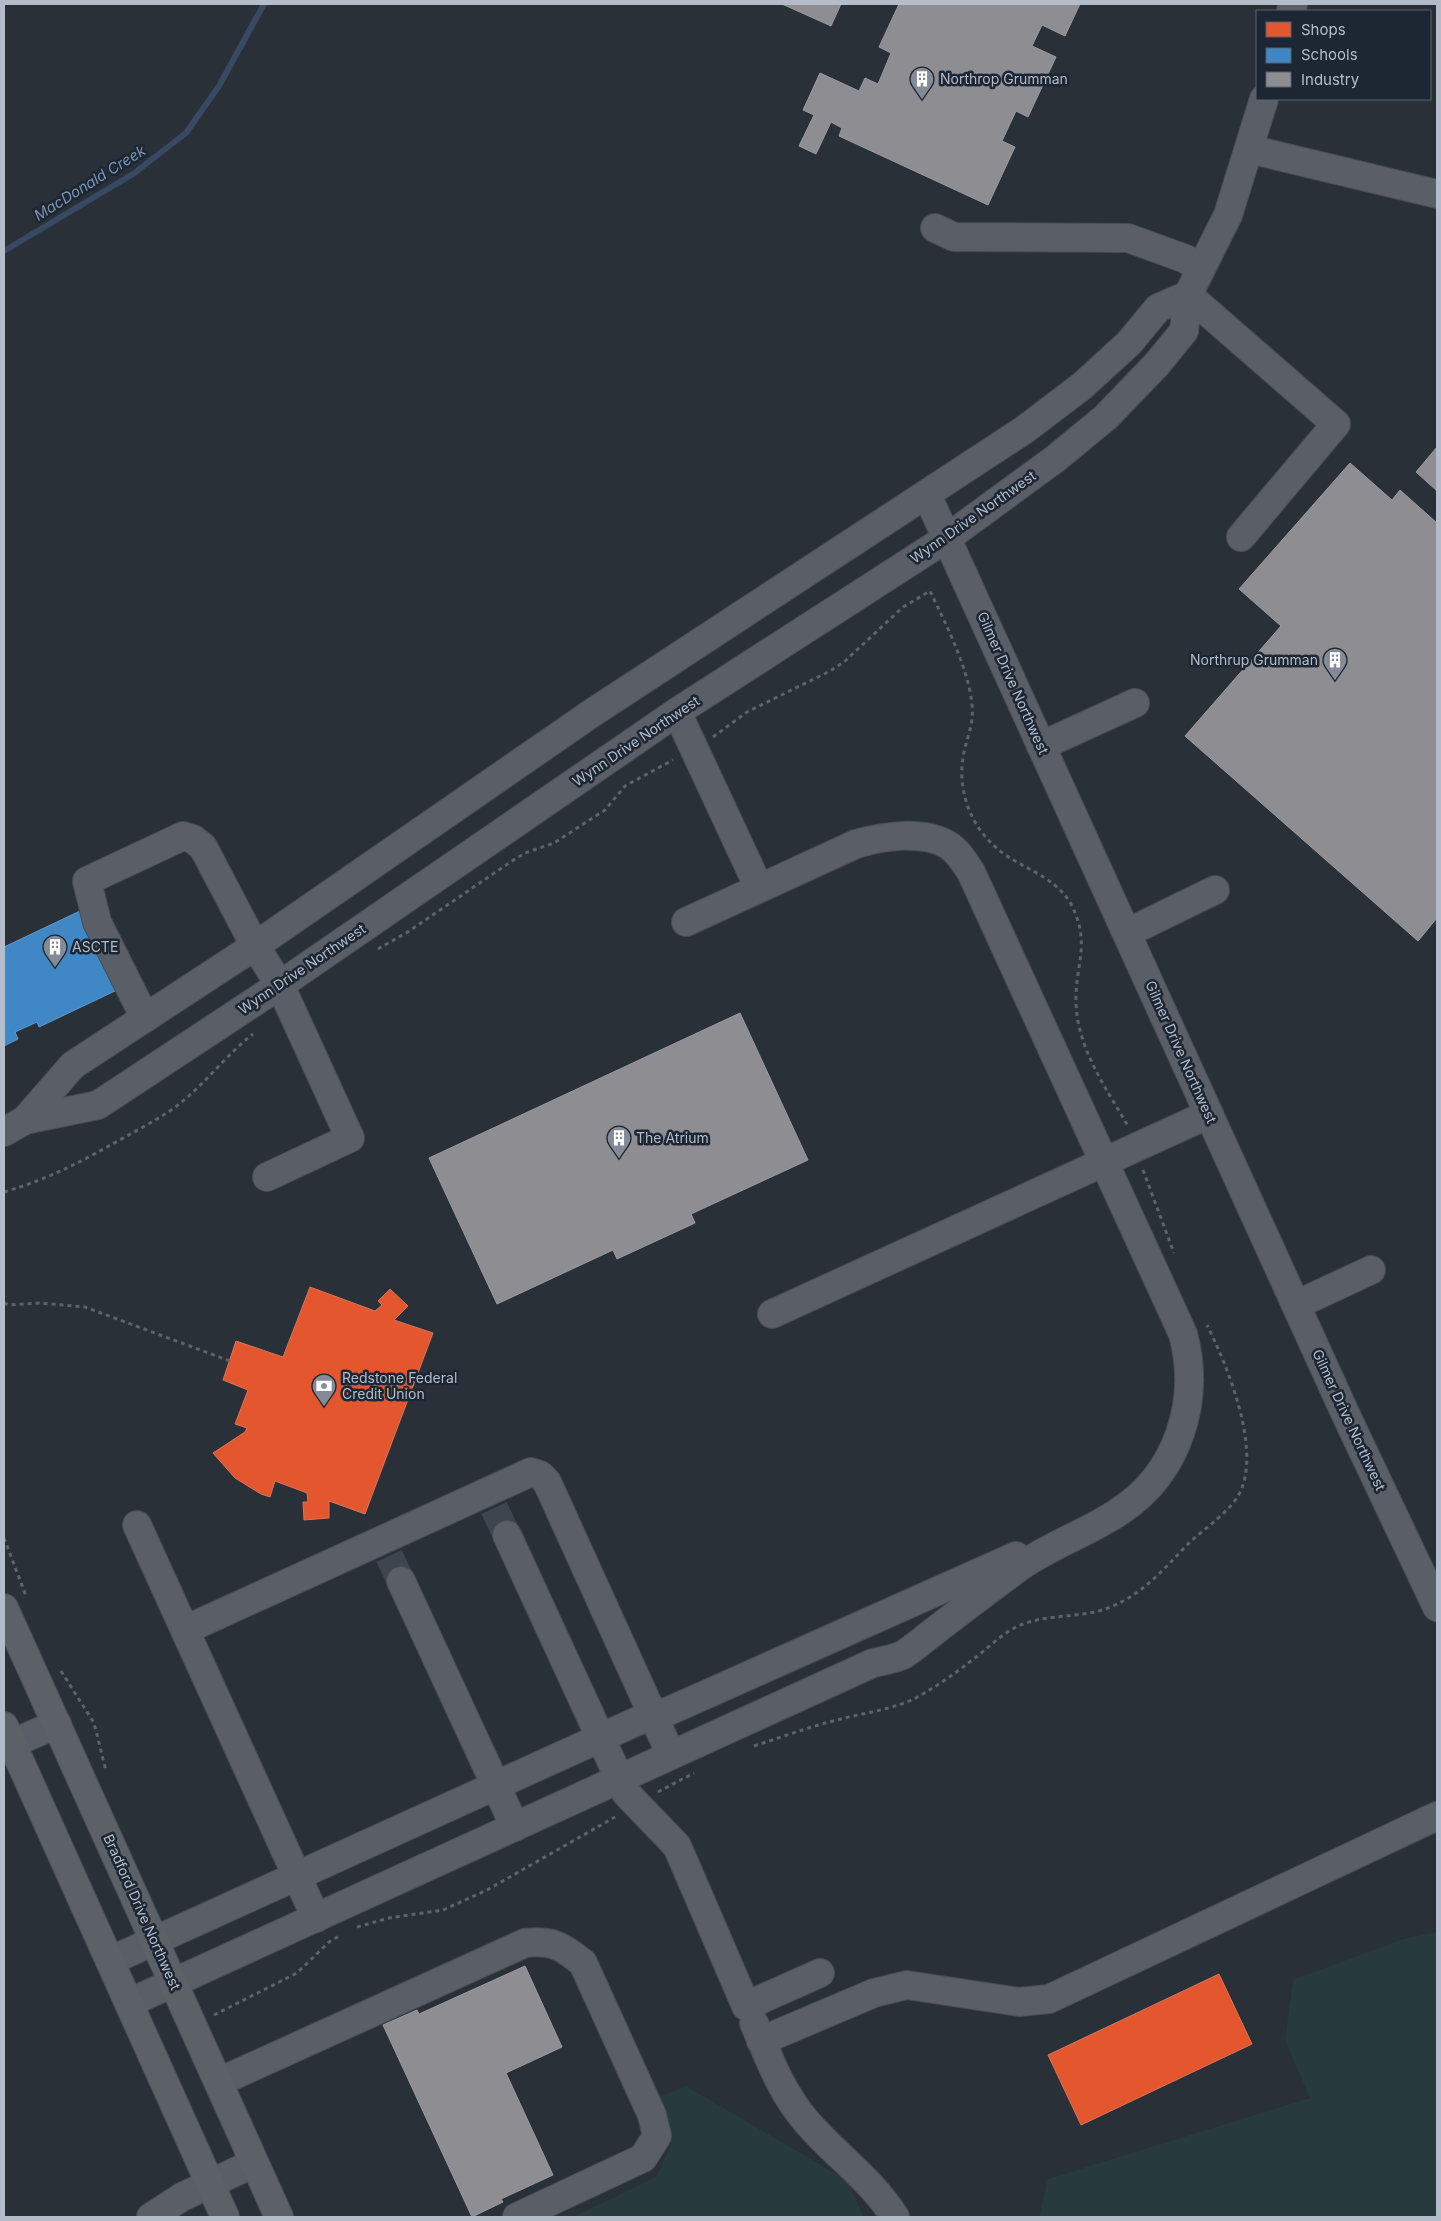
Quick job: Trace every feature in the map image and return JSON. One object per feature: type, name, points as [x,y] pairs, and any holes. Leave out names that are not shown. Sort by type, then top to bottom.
[{"type":"main road","name":"Bradford Drive Northwest","points":[[16,1606],[57,1724],[278,2217]]},
{"type":"main road","points":[[6,1739],[110,1961],[226,2217]]},
{"type":"street","name":"Wynn Drive Northwest","points":[[14,1126],[98,1105],[280,985],[677,712],[946,538],[1055,460],[1106,417],[1157,364],[1184,331],[1188,295],[1228,215],[1264,100]]},
{"type":"street","points":[[1249,149],[1437,194]]},
{"type":"street","points":[[935,228],[954,236],[1128,238],[1186,259],[1201,269]]},
{"type":"street","name":"Wynn Drive Northwest","points":[[14,1126],[73,1064],[255,946],[592,714],[1024,430],[1082,386],[1129,343],[1158,308],[1188,295]]},
{"type":"street","points":[[1188,295],[1336,424],[1241,537]]},
{"type":"street","name":"Gilmer Drive Northwest","points":[[927,495],[1296,1305],[1437,1607]]},
{"type":"street","points":[[1041,746],[1135,703]]},
{"type":"street","points":[[677,712],[759,888]]},
{"type":"street","points":[[145,1018],[97,922],[87,882],[183,836],[193,839],[203,846],[255,946],[280,985],[350,1138],[267,1177]]},
{"type":"street","points":[[129,2003],[874,1663],[902,1655],[1020,1567],[1063,1541],[1100,1523],[1147,1490],[1162,1472],[1173,1453],[1186,1413],[1189,1371],[1184,1334],[971,872],[950,846],[938,840],[924,837],[871,839],[856,844],[686,922]]},
{"type":"street","points":[[1127,933],[1215,890]]},
{"type":"street","points":[[772,1314],[1209,1114]]},
{"type":"street","points":[[1296,1305],[1371,1270]]},
{"type":"street","points":[[185,1630],[386,1548],[491,1500],[531,1472],[540,1475],[548,1482],[671,1756]]},
{"type":"street","points":[[137,1526],[316,1918]]},
{"type":"street","points":[[507,1535],[619,1779],[636,1805],[677,1846],[781,2088],[805,2120],[834,2152],[863,2175],[895,2217]]},
{"type":"street","points":[[110,1961],[653,1714],[669,1711],[1015,1556],[1063,1541]]},
{"type":"street","points":[[401,1581],[515,1827]]},
{"type":"street","points":[[6,1739],[57,1724]]},
{"type":"street","points":[[761,2041],[874,1993],[907,1985],[1019,2002],[1049,1999],[1437,1816]]},
{"type":"street","points":[[219,2082],[525,1943],[544,1941],[564,1948],[583,1963],[652,2115],[657,2136],[643,2158],[517,2217]]},
{"type":"street","points":[[746,2006],[820,1973]]},
{"type":"street","points":[[151,2217],[182,2197],[254,2163]]},
{"type":"path","points":[[371,953],[406,933],[512,861],[534,849],[554,843],[605,810],[625,786],[724,731],[747,712],[837,667],[903,607],[930,591],[953,642],[972,699],[972,718],[961,766],[961,786],[968,807],[984,837],[1015,862],[1044,876],[1058,888],[1071,904],[1080,924],[1082,945],[1076,1002],[1079,1023],[1087,1050],[1096,1072],[1129,1129],[1176,1256]]},
{"type":"path","points":[[4,1192],[64,1171],[160,1117],[192,1093],[232,1051],[254,1033]]},
{"type":"path","points":[[4,1303],[9,1305],[40,1303],[85,1307],[230,1361]]},
{"type":"path","points":[[4,1308],[9,1305]]},
{"type":"path","points":[[751,1747],[815,1726],[899,1705],[936,1686],[1015,1628],[1033,1620],[1106,1609],[1129,1599],[1151,1582],[1200,1532],[1230,1505],[1242,1488],[1246,1471],[1247,1452],[1244,1427],[1223,1357],[1204,1319]]},
{"type":"path","points":[[4,1538],[16,1606]]},
{"type":"path","points":[[56,1663],[94,1723],[108,1778]]},
{"type":"path","points":[[211,2016],[297,1972],[329,1942],[347,1930],[389,1918],[450,1907],[487,1890],[701,1769]]},
{"type":"green space","points":[[1437,1932],[1437,2217],[1039,2217],[1048,2179],[1310,2098],[1285,2040],[1293,1980],[1403,1939]]},
{"type":"green space","points":[[686,2086],[848,2181],[863,2217],[573,2217],[656,2177],[672,2143],[657,2098]]},
{"type":"building: Shops","name":"Redstone Federal Credit Union","points":[[310,1287],[375,1311],[382,1305],[378,1301],[390,1289],[408,1306],[394,1320],[433,1333],[365,1514],[329,1501],[329,1518],[304,1520],[303,1502],[308,1502],[307,1493],[275,1481],[270,1497],[261,1494],[235,1478],[213,1453],[245,1432],[247,1428],[235,1424],[248,1390],[223,1380],[236,1341],[283,1357]]},
{"type":"building: Shops","points":[[1219,1974],[1252,2044],[1081,2125],[1048,2055]]},
{"type":"building: Schools","name":"ASCTE","points":[[80,911],[117,990],[39,1027],[37,1022],[15,1032],[18,1039],[4,1046],[4,947]]},
{"type":"building: Industry","points":[[782,4],[841,4],[831,26]]},
{"type":"building: Industry","name":"Northrop Grumman","points":[[899,4],[1080,4],[1065,36],[1042,25],[1032,46],[1056,57],[1028,117],[1016,111],[1002,141],[1015,147],[988,205],[839,136],[842,128],[831,122],[816,154],[799,146],[814,115],[803,110],[820,73],[859,91],[865,78],[878,84],[891,53],[879,47]]},
{"type":"building: Industry","points":[[1437,447],[1437,491],[1416,472]]},
{"type":"building: Industry","name":"Northrup Grumman","points":[[1350,463],[1392,500],[1400,490],[1437,523],[1437,918],[1418,941],[1185,736],[1281,626],[1239,589]]},
{"type":"building: Industry","name":"The Atrium","points":[[740,1013],[808,1160],[691,1214],[695,1223],[617,1259],[613,1250],[497,1304],[429,1158]]},
{"type":"building: Industry","points":[[525,1966],[562,2047],[506,2073],[553,2175],[501,2199],[503,2202],[472,2217],[383,2025],[417,2010],[419,2014]]},
{"type":"waterway","name":"MacDonald Creek","points":[[4,251],[133,174],[186,133],[219,86],[264,4]]},
{"type":"tunnel","points":[[494,1508],[507,1535]]},
{"type":"tunnel","points":[[389,1556],[401,1581]]},
{"type":"place","name":"Northrop Grumman","points":[[922,100]]},
{"type":"place","name":"Northrup Grumman","points":[[1335,681]]},
{"type":"place","name":"ASCTE","points":[[55,968]]},
{"type":"place","name":"The Atrium","points":[[619,1159]]},
{"type":"place","name":"Redstone Federal Credit Union","points":[[324,1407]]}]
